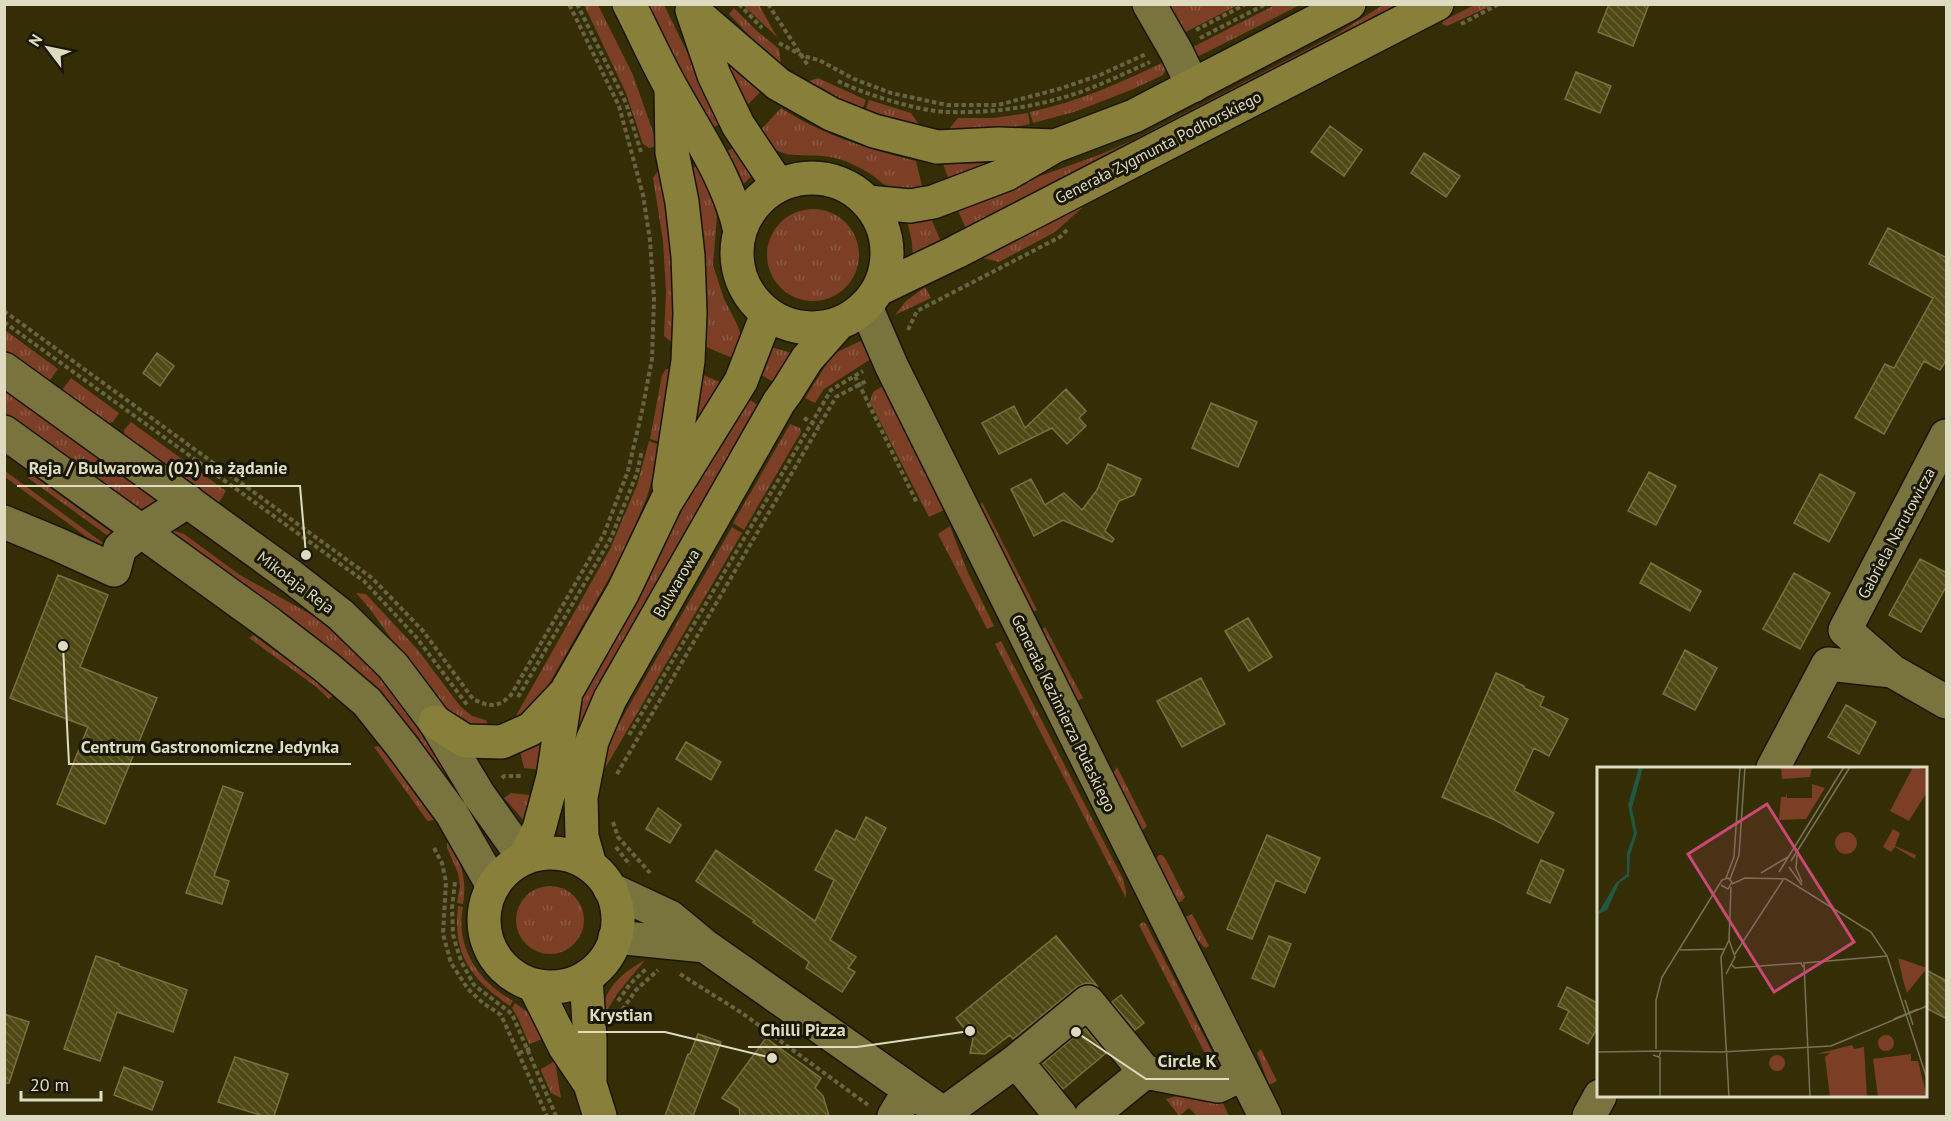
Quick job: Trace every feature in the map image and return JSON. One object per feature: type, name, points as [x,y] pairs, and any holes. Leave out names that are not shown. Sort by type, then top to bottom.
[{"type":"main road","points":[[629,4],[730,197],[740,231]]},
{"type":"main road","points":[[868,201],[910,206],[933,202],[1007,174],[1055,146],[1134,116],[1349,4]]},
{"type":"main road","points":[[691,7],[778,84],[831,114],[874,131],[937,147],[999,144],[1055,146]]},
{"type":"main road","points":[[691,7],[714,75],[738,124],[778,185]]},
{"type":"main road","name":"Generała Zygmunta Podhorskiego","points":[[872,298],[956,252],[1445,16]]},
{"type":"main road","points":[[666,502],[688,361],[690,313],[684,213],[672,152],[672,89]]},
{"type":"main road","points":[[801,178],[826,178],[849,186],[868,201],[881,221],[888,243],[887,267],[872,298],[852,317],[838,324],[813,329],[789,325],[767,314],[751,297],[741,277],[736,254],[740,231],[748,212],[761,197],[778,185],[801,178]]},
{"type":"main road","points":[[435,722],[465,741],[502,742],[531,729],[566,692],[623,592],[666,502],[741,381],[767,314]]},
{"type":"main road","name":"Bulwarowa","points":[[612,867],[582,837],[581,797],[592,741],[610,699],[779,402],[807,359],[838,324]]},
{"type":"main road","points":[[524,858],[539,829],[553,777],[566,692]]},
{"type":"main road","points":[[534,985],[552,987],[569,984],[586,977],[609,953],[615,937],[617,912],[612,867],[552,852],[532,855],[506,869],[493,885],[485,904],[483,925],[489,945],[499,963],[515,976],[534,985],[588,1029]]},
{"type":"main road","points":[[586,977],[588,1029]]},
{"type":"main road","points":[[588,1029],[565,1047],[590,1084],[600,1116]]},
{"type":"street","points":[[1149,4],[1193,86]]},
{"type":"street","name":"Generała Kazimierza Pułaskiego","points":[[872,298],[896,358],[1265,1116]]},
{"type":"street","name":"Mikołaja Reja","points":[[4,369],[188,501],[341,615],[393,666],[435,722],[479,795],[524,858]]},
{"type":"street","points":[[4,432],[270,624],[367,702],[452,814],[493,885]]},
{"type":"street","name":"Gabriela Narutowicza","points":[[1892,672],[1845,630],[1947,436]]},
{"type":"street","points":[[4,522],[114,570],[120,548],[141,531],[188,501]]},
{"type":"street","points":[[1774,767],[1828,664],[1892,672],[1947,702]]},
{"type":"street","points":[[612,867],[705,946],[816,1023],[892,1106],[945,1115],[1088,1002],[1145,1072],[1218,1086],[1243,1074]]},
{"type":"street","points":[[615,937],[656,955],[705,946]]},
{"type":"street","points":[[1016,1060],[1061,1116]]},
{"type":"street","points":[[1091,1116],[1145,1072]]},
{"type":"street","points":[[1589,1116],[1599,1097]]},
{"type":"path","points":[[4,311],[372,578],[423,631],[473,699],[483,705],[503,703],[511,695],[604,534],[628,471],[652,359],[654,298],[650,240],[643,195],[619,106],[569,4]]},
{"type":"path","points":[[577,4],[626,103],[642,154]]},
{"type":"path","points":[[739,4],[767,34]]},
{"type":"path","points":[[768,4],[809,67],[819,72]]},
{"type":"path","points":[[774,41],[803,56],[819,60],[854,79],[891,93],[947,105],[998,105],[1059,89],[1174,47],[1246,4]]},
{"type":"path","points":[[830,77],[889,100],[930,110],[998,111],[1061,98],[1103,82],[1266,4]]},
{"type":"path","points":[[1445,16],[1499,4]]},
{"type":"path","points":[[616,776],[836,397],[896,358],[917,311],[1060,237],[1074,223]]},
{"type":"path","points":[[4,322],[364,581],[416,637],[467,705],[474,709]]},
{"type":"path","points":[[625,742],[831,390],[855,376],[896,358]]},
{"type":"path","points":[[855,376],[916,503]]},
{"type":"path","points":[[517,699],[611,538],[637,472],[644,443]]},
{"type":"path","points":[[610,812],[618,837],[655,879]]},
{"type":"path","points":[[454,876],[456,884],[452,908],[453,935],[461,961],[474,985],[512,1014],[556,1116]]},
{"type":"path","points":[[588,1029],[636,990],[656,955]]},
{"type":"path","points":[[519,1053],[588,1029],[604,1026],[630,984],[647,968],[656,955]]},
{"type":"path","points":[[671,972],[682,975],[892,1106]]},
{"type":"green space","points":[[584,5],[598,5],[633,75],[658,146],[649,148],[643,144],[626,93]]},
{"type":"green space","points":[[647,5],[664,5],[722,123],[710,129]]},
{"type":"green space","points":[[743,5],[759,5],[777,37]]},
{"type":"green space","points":[[1171,5],[1238,5],[1178,36],[1169,10]]},
{"type":"green space","points":[[1275,5],[1300,5],[1199,56],[1187,50]]},
{"type":"green space","points":[[1383,5],[1409,5],[967,231],[956,206],[1099,155],[1131,141],[1335,35]]},
{"type":"green space","points":[[1474,5],[1493,5],[1447,26],[1442,24],[1443,21]]},
{"type":"green space","points":[[734,8],[779,49],[781,64],[759,46],[729,14]]},
{"type":"green space","points":[[1166,61],[1167,67],[1163,75],[1131,90],[1074,112],[1033,123],[1030,112],[1083,97]]},
{"type":"green space","points":[[726,62],[760,92],[742,111]]},
{"type":"green space","points":[[818,78],[866,100],[862,110],[831,97],[806,82]]},
{"type":"green space","points":[[869,100],[911,113],[921,127],[865,111]]},
{"type":"green space","points":[[781,108],[813,126],[846,140],[916,161],[924,194],[892,189],[865,171],[839,159],[827,156],[787,154],[767,145],[756,135]]},
{"type":"green space","points":[[1028,113],[1030,124],[1000,128],[949,129],[958,118],[994,118]]},
{"type":"green space","points":[[736,146],[752,176],[741,186],[723,154]]},
{"type":"green space","points":[[993,163],[951,185],[943,164]]},
{"type":"green space","points":[[696,167],[706,182],[717,216],[713,265],[724,299],[741,335],[737,360],[699,344],[685,168]]},
{"type":"green space","points":[[665,170],[669,191],[678,342],[670,341],[664,336],[666,292],[663,241],[653,178],[657,172]]},
{"type":"green space","points":[[1081,207],[1055,232],[999,262],[983,258]]},
{"type":"green space","points":[[813,209],[831,212],[846,222],[856,237],[859,255],[856,273],[846,288],[831,298],[813,301],[795,298],[780,288],[770,273],[767,255],[770,237],[780,222],[795,212]]},
{"type":"green space","points":[[930,216],[942,244],[913,257],[908,224]]},
{"type":"green space","points":[[925,287],[931,298],[895,315],[906,301]]},
{"type":"green space","points":[[5,330],[58,369],[50,380],[46,382],[5,351]]},
{"type":"green space","points":[[865,339],[874,357],[824,389],[815,403],[805,398],[829,360],[839,351]]},
{"type":"green space","points":[[771,347],[795,354],[779,385],[756,372]]},
{"type":"green space","points":[[666,369],[676,369],[662,443],[650,439],[662,375]]},
{"type":"green space","points":[[696,372],[725,384],[693,439]]},
{"type":"green space","points":[[71,378],[119,413],[113,422],[105,424],[63,393],[62,390]]},
{"type":"green space","points":[[886,384],[922,457],[944,510],[929,517],[870,402],[873,392]]},
{"type":"green space","points":[[5,389],[158,501],[138,513],[5,417]]},
{"type":"green space","points":[[743,396],[765,409],[577,755],[567,744],[579,702],[665,535]]},
{"type":"green space","points":[[131,422],[226,491],[218,504],[125,439],[124,430]]},
{"type":"green space","points":[[790,424],[800,428],[801,432],[744,530],[733,523]]},
{"type":"green space","points":[[649,441],[662,446],[647,497],[624,552],[537,705],[527,719],[513,721],[610,549],[637,485]]},
{"type":"green space","points":[[5,471],[110,548],[107,552],[5,477]]},
{"type":"green space","points":[[31,474],[115,535],[115,541],[28,478]]},
{"type":"green space","points":[[982,502],[1037,610],[1028,615],[979,507]]},
{"type":"green space","points":[[950,526],[968,573],[994,626],[987,629],[938,534]]},
{"type":"green space","points":[[732,527],[742,533],[600,777],[607,746],[614,732]]},
{"type":"green space","points":[[172,530],[184,534],[240,575],[321,620],[348,641],[387,686],[466,795],[457,801],[168,532]]},
{"type":"green space","points":[[356,593],[366,594],[418,650],[460,706],[472,716],[486,720],[489,733],[458,724],[416,674]]},
{"type":"green space","points":[[1045,627],[1083,698],[1072,704],[1038,633]]},
{"type":"green space","points":[[253,635],[333,695],[329,699],[315,686],[249,638]]},
{"type":"green space","points":[[1001,641],[1123,879],[1126,898],[995,644]]},
{"type":"green space","points":[[543,739],[540,770],[524,768],[520,751]]},
{"type":"green space","points":[[380,746],[434,820],[426,819],[374,747]]},
{"type":"green space","points":[[1117,767],[1147,826],[1141,832],[1111,777]]},
{"type":"green space","points":[[511,793],[538,796],[525,822],[504,798]]},
{"type":"green space","points":[[449,842],[462,872],[463,904],[457,903],[460,886],[458,873],[447,848]]},
{"type":"green space","points":[[1159,855],[1165,858],[1185,897],[1181,902],[1175,902],[1154,861]]},
{"type":"green space","points":[[550,886],[563,888],[574,896],[582,907],[584,920],[582,933],[574,944],[563,952],[550,954],[537,952],[526,944],[518,933],[516,920],[518,907],[526,896],[537,888]]},
{"type":"green space","points":[[458,906],[463,907],[461,922],[463,936],[472,962],[490,984],[513,1001],[510,1006],[485,986],[468,965],[458,939]]},
{"type":"green space","points":[[1192,914],[1209,946],[1205,948],[1190,932],[1183,918]]},
{"type":"green space","points":[[1143,922],[1222,1071],[1215,1073],[1139,925]]},
{"type":"green space","points":[[645,960],[617,994],[600,1022],[601,1011],[608,992],[627,971]]},
{"type":"green space","points":[[515,1003],[533,1016],[548,1037],[529,1044],[512,1008]]},
{"type":"green space","points":[[1261,1049],[1277,1081],[1269,1085],[1257,1053]]},
{"type":"green space","points":[[555,1061],[561,1098],[551,1093],[541,1071]]},
{"type":"green space","points":[[1184,1094],[1222,1101],[1229,1116],[1197,1116],[1189,1108],[1179,1116],[1166,1099]]},
{"type":"building","points":[[1609,4],[1649,4],[1633,46],[1598,32]]},
{"type":"building","points":[[1576,72],[1611,86],[1600,113],[1565,99]]},
{"type":"building","points":[[1330,126],[1362,150],[1344,176],[1311,152]]},
{"type":"building","points":[[1424,153],[1460,176],[1446,197],[1411,173]]},
{"type":"building","points":[[1888,228],[1947,258],[1947,359],[1940,370],[1924,361],[1884,434],[1855,418],[1885,364],[1894,368],[1933,298],[1869,264]]},
{"type":"building","points":[[157,353],[174,366],[160,386],[143,373]]},
{"type":"building","points":[[1066,389],[1086,411],[1079,418],[1086,426],[1067,444],[1052,428],[999,454],[982,423],[1014,406],[1025,428]]},
{"type":"building","points":[[1211,403],[1257,422],[1238,467],[1192,448]]},
{"type":"building","points":[[1108,464],[1141,479],[1134,495],[1119,501],[1105,531],[1114,539],[1112,542],[1063,520],[1034,536],[1011,489],[1031,479],[1045,505],[1064,493],[1082,510],[1097,490]]},
{"type":"building","points":[[1649,472],[1676,486],[1656,525],[1628,511]]},
{"type":"building","points":[[1820,474],[1855,493],[1829,542],[1794,523]]},
{"type":"building","points":[[1920,559],[1947,573],[1947,585],[1921,632],[1889,615]]},
{"type":"building","points":[[1651,563],[1701,591],[1690,611],[1640,583]]},
{"type":"building","points":[[1794,573],[1830,593],[1800,649],[1763,629]]},
{"type":"building","points":[[58,575],[108,595],[80,667],[157,698],[105,824],[57,804],[88,727],[10,698]]},
{"type":"building","points":[[1248,618],[1272,657],[1249,671],[1225,631]]},
{"type":"building","points":[[1685,650],[1717,668],[1695,710],[1663,694]]},
{"type":"building","points":[[1496,673],[1544,697],[1540,706],[1568,719],[1549,756],[1534,748],[1514,791],[1554,813],[1538,843],[1495,820],[1442,797]]},
{"type":"building","points":[[1201,678],[1225,724],[1182,747],[1157,701]]},
{"type":"building","points":[[1846,705],[1876,722],[1859,754],[1828,737]]},
{"type":"building","points":[[686,742],[721,762],[711,780],[676,759]]},
{"type":"building","points":[[223,786],[243,793],[214,876],[229,881],[222,904],[186,893]]},
{"type":"building","points":[[658,808],[681,825],[670,843],[646,829]]},
{"type":"building","points":[[866,817],[886,828],[830,940],[856,957],[848,968],[855,972],[842,992],[806,968],[809,962],[753,922],[755,921],[696,881],[716,850],[815,921],[834,880],[815,870],[836,830],[855,840]]},
{"type":"building","points":[[1267,835],[1320,858],[1305,893],[1276,880],[1252,939],[1227,929]]},
{"type":"building","points":[[1541,860],[1564,870],[1550,903],[1527,893]]},
{"type":"building","points":[[1056,936],[1098,987],[1086,983],[1077,987],[1013,1039],[1010,1035],[985,1054],[970,1053],[973,1039],[956,1018]]},
{"type":"building","points":[[1269,936],[1291,944],[1274,987],[1252,978]]},
{"type":"building","points":[[96,956],[187,990],[173,1032],[117,1012],[100,1061],[64,1049]]},
{"type":"building","points":[[1927,971],[1947,981],[1947,1019],[1927,1009]]},
{"type":"building","points":[[1567,987],[1597,1003],[1597,1028],[1588,1044],[1560,1029],[1569,1011],[1558,1006]]},
{"type":"building","points":[[1121,995],[1144,1023],[1135,1030],[1112,1002]]},
{"type":"building","points":[[4,1014],[29,1022],[9,1083],[4,1083]]},
{"type":"building","points":[[1085,1028],[1106,1053],[1063,1089],[1042,1064]]},
{"type":"building","points":[[698,1034],[721,1042],[693,1116],[665,1116],[688,1054]]},
{"type":"building","points":[[766,1038],[821,1078],[815,1088],[823,1096],[829,1116],[740,1116],[739,1108],[722,1098]]},
{"type":"building","points":[[235,1057],[288,1074],[274,1116],[263,1116],[218,1102]]},
{"type":"building","points":[[124,1067],[163,1082],[152,1110],[114,1095]]},
{"type":"place","name":"Reja / Bulwarowa (02) na żądanie","points":[[306,555]]},
{"type":"place","name":"Centrum Gastronomiczne Jedynka","points":[[63,646]]},
{"type":"place","name":"Chilli Pizza","points":[[970,1031]]},
{"type":"place","name":"Circle K","points":[[1076,1032]]},
{"type":"place","name":"Krystian","points":[[772,1058]]}]
